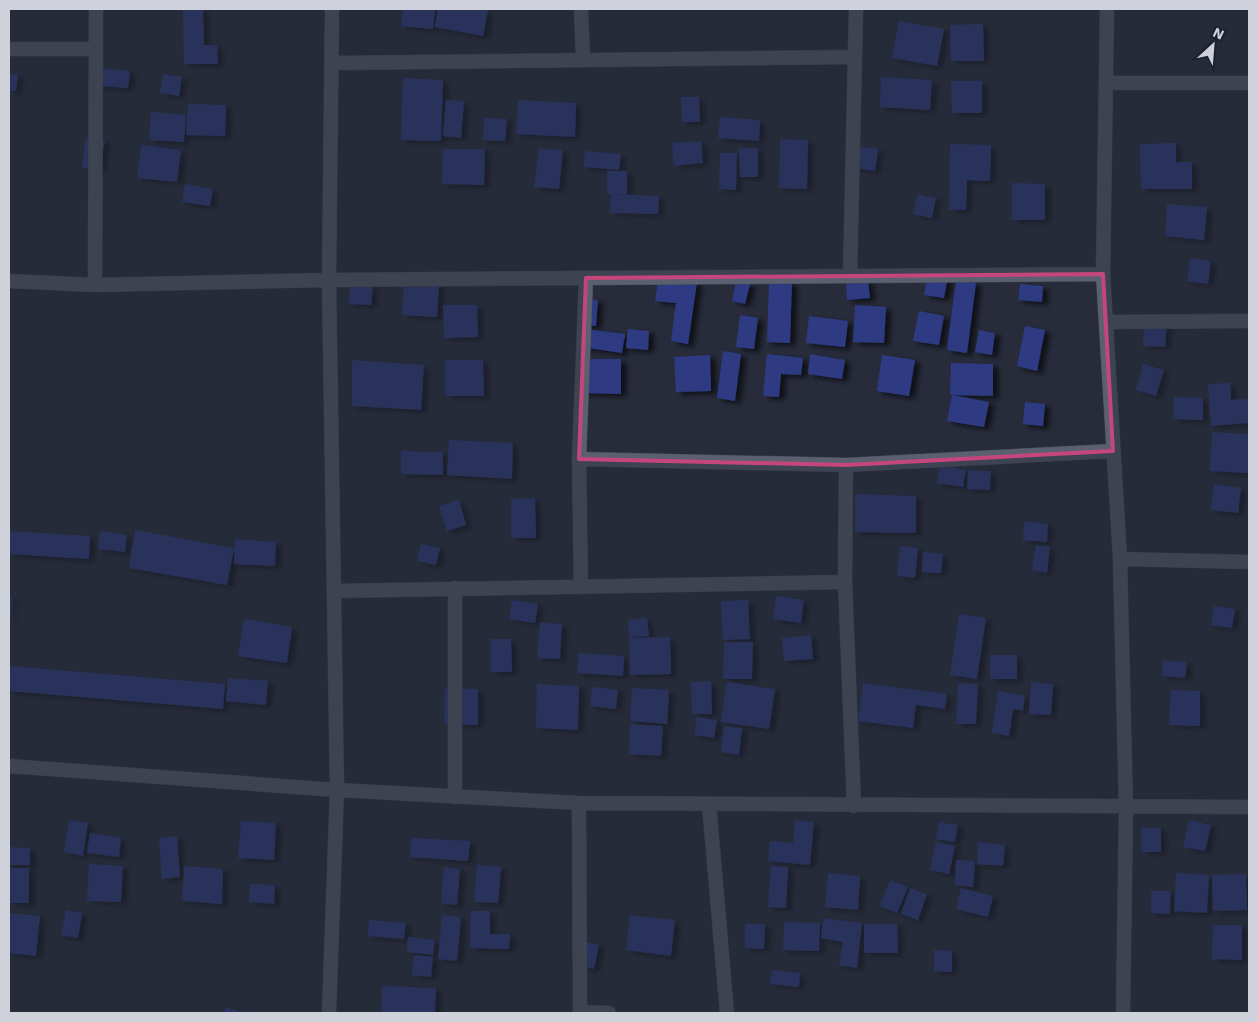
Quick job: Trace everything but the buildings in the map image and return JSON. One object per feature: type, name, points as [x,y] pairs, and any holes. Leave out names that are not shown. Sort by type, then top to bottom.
[{"type":"street","points":[[95,285],[96,9]]},
{"type":"street","points":[[329,1013],[337,790],[329,280],[332,9]]},
{"type":"street","points":[[582,9],[583,58]]},
{"type":"street","points":[[850,276],[856,9]]},
{"type":"street","points":[[1107,9],[1103,274],[1120,559],[1126,808],[1123,1013]]},
{"type":"street","points":[[9,49],[96,48]]},
{"type":"street","points":[[332,63],[583,58],[854,57]]},
{"type":"street","points":[[1106,83],[1249,83]]},
{"type":"street","points":[[9,281],[95,285],[329,280],[1103,274]]},
{"type":"street","points":[[581,587],[579,459],[586,278]]},
{"type":"street","points":[[1107,322],[1249,321]]},
{"type":"street","points":[[579,459],[846,465],[1113,451]]},
{"type":"street","points":[[846,465],[845,582],[854,806]]},
{"type":"street","points":[[1120,559],[1249,562]]},
{"type":"street","points":[[334,591],[845,582]]},
{"type":"street","points":[[455,797],[456,588]]},
{"type":"street","points":[[9,766],[337,790],[579,803],[1126,808],[1249,807]]},
{"type":"street","points":[[579,803],[580,1013],[609,1013]]},
{"type":"street","points":[[709,804],[727,1013]]},
{"type":"highlighted area","points":[[1103,274],[1113,451],[846,465],[579,459],[586,278]]}]
